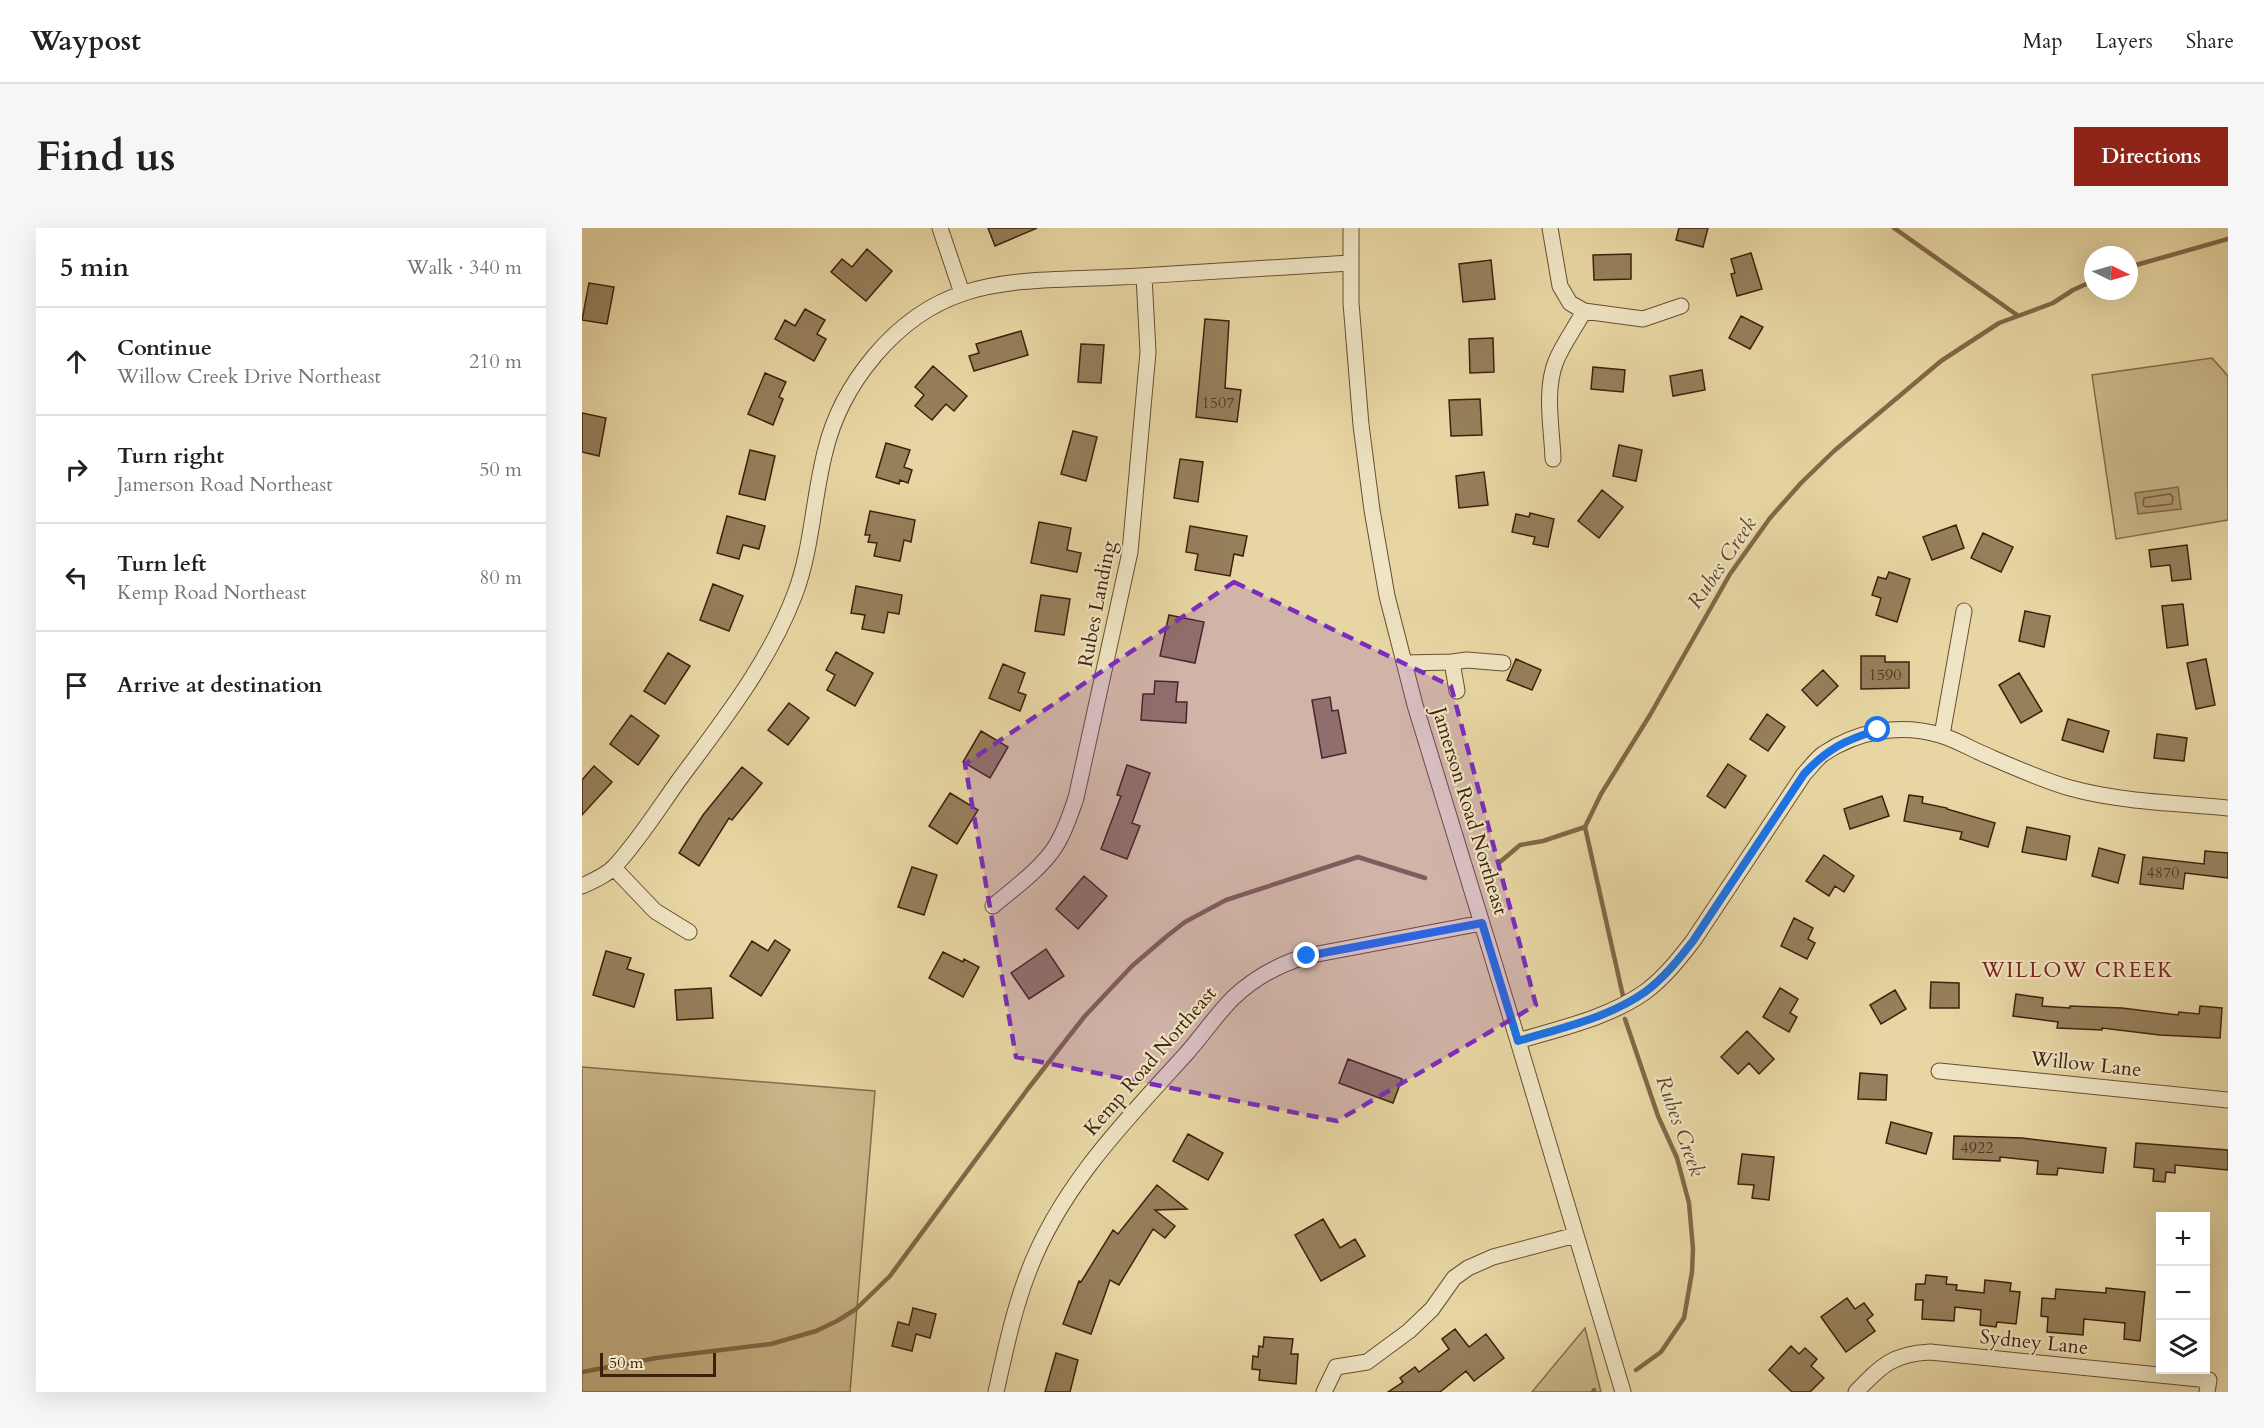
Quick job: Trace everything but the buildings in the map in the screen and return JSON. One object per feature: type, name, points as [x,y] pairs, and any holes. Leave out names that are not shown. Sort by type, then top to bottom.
[{"type":"street","points":[[940,228],[962,293]]},
{"type":"street","name":"Jamerson Road Northeast","points":[[1352,228],[1350,263],[1355,365],[1371,500],[1387,596],[1404,663],[1623,1392]]},
{"type":"street","points":[[1550,228],[1560,286],[1569,303],[1584,311],[1643,319],[1681,306]]},
{"type":"street","points":[[582,886],[614,867],[753,677],[795,595],[806,557],[825,449],[835,421],[859,376],[889,340],[933,308],[962,293],[1009,283],[1350,263]]},
{"type":"street","name":"Rubes Landing","points":[[993,906],[1038,867],[1055,847],[1068,822],[1076,798],[1130,552],[1148,352],[1144,276]]},
{"type":"street","points":[[1553,459],[1551,380],[1556,361],[1584,311]]},
{"type":"street","points":[[1942,735],[1964,611]]},
{"type":"street","points":[[1404,663],[1467,660],[1503,663]]},
{"type":"street","points":[[1452,662],[1457,691]]},
{"type":"street","points":[[1518,1041],[1597,1017],[1623,1005],[1658,981],[1693,941],[1804,774],[1821,755],[1856,737],[1878,730],[1899,728],[1942,735],[2039,778],[2072,788],[2124,798],[2228,808]]},
{"type":"street","points":[[614,867],[655,911],[689,932]]},
{"type":"street","name":"Kemp Road Northeast","points":[[996,1392],[1010,1330],[1028,1273],[1060,1209],[1093,1158],[1200,1039],[1232,999],[1250,984],[1289,961],[1482,923]]},
{"type":"street","name":"Willow Lane","points":[[1939,1071],[2228,1100]]},
{"type":"street","points":[[1324,1392],[1336,1367],[1367,1362],[1409,1331],[1432,1310],[1454,1278],[1468,1268],[1493,1257],[1576,1235]]},
{"type":"street","name":"Sydney Lane","points":[[1856,1392],[1893,1360],[1907,1354],[1930,1352],[2209,1380],[2207,1392]]},
{"type":"highlighted area","points":[[1234,582],[1451,686],[1536,1005],[1337,1121],[1016,1057],[965,764]]},
{"type":"shaded area","points":[[2212,358],[2228,376],[2228,520],[2116,539],[2092,375]]},
{"type":"shaded area","points":[[582,1067],[875,1091],[850,1392],[582,1392]]},
{"type":"shaded area","points":[[1585,1328],[1601,1392],[1532,1392]]},
{"type":"water","points":[[2178,487],[2181,509],[2138,514],[2135,493]]},
{"type":"waterway","points":[[1894,228],[2017,315]]},
{"type":"waterway","name":"Rubes Creek","points":[[2138,264],[2228,239]]},
{"type":"waterway","name":"Rubes Creek","points":[[1623,996],[1585,827],[1601,794],[1650,715],[1730,574],[1770,518],[1801,483],[1834,451],[1941,361],[1999,323],[2053,303],[2084,285]]},
{"type":"waterway","points":[[1500,862],[1520,845],[1543,841],[1585,827]]},
{"type":"waterway","points":[[582,1372],[656,1358],[771,1344],[816,1331],[837,1321],[856,1309],[890,1276],[1027,1090],[1084,1017],[1132,966],[1185,922],[1226,900],[1358,857],[1425,878]]},
{"type":"waterway","name":"Rubes Creek","points":[[1625,1019],[1658,1116],[1677,1158],[1689,1203],[1693,1249],[1692,1272],[1684,1318],[1661,1352],[1636,1370]]},
{"type":"district","name":"WILLOW CREEK","points":[[2078,970]]},
{"type":"route","points":[[1307,956],[1482,923],[1518,1041],[1597,1017],[1645,992],[1677,962],[1804,774],[1821,755],[1856,737],[1878,730]]}]
